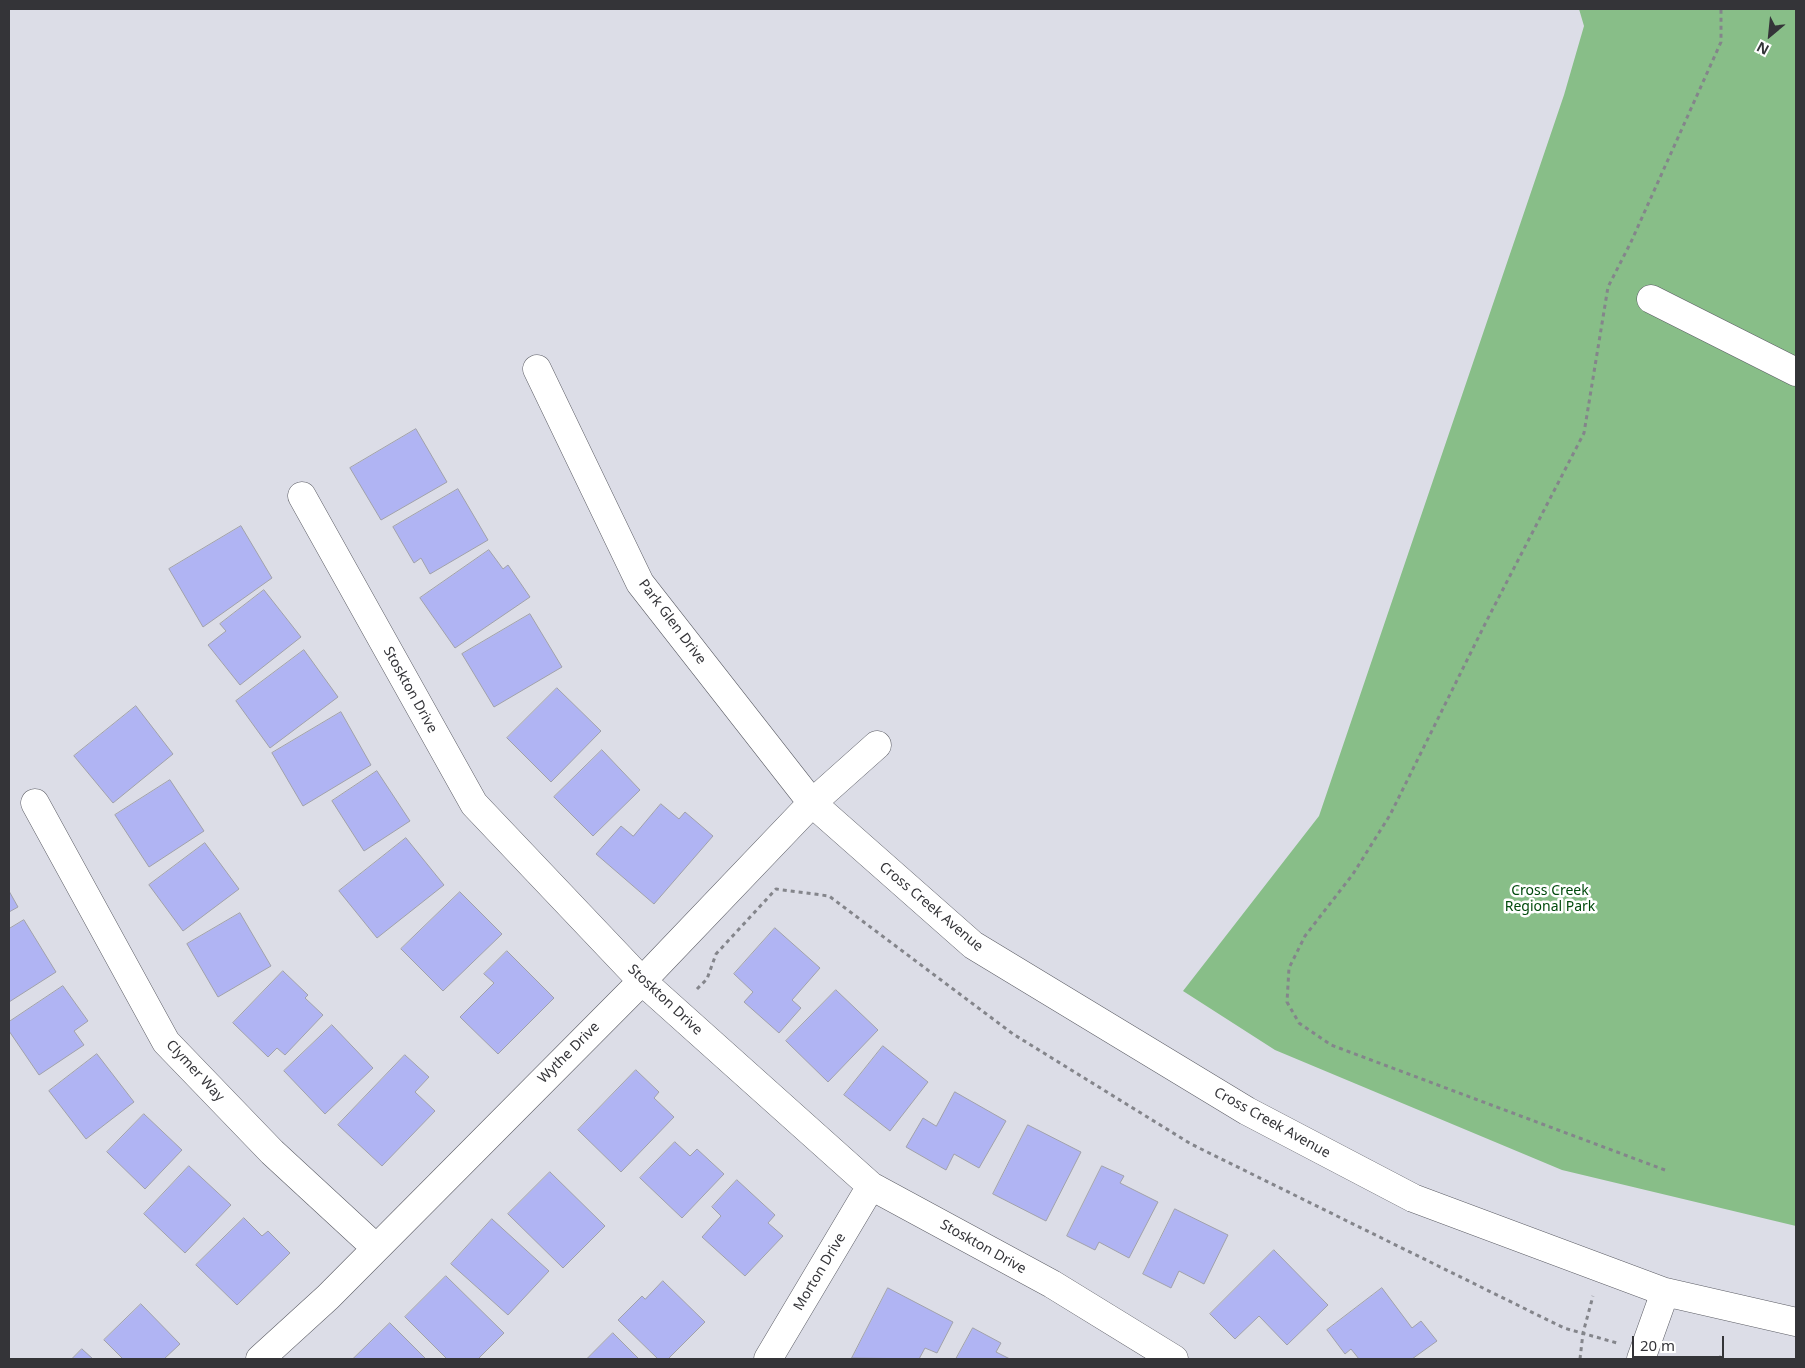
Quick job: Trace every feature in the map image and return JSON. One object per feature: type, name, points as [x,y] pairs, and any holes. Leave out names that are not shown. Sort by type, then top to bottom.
[{"type":"street","points":[[1651,299],[1796,372]]},
{"type":"street","name":"Park Glen Drive","points":[[537,369],[640,582],[812,803]]},
{"type":"street","name":"Stoskton Drive","points":[[302,496],[474,804],[642,981],[871,1186],[1052,1284],[1174,1359]]},
{"type":"street","name":"Wythe Drive","points":[[260,1359],[376,1248],[642,981],[812,803],[877,745]]},
{"type":"street","name":"Clymer Way","points":[[35,803],[166,1042],[272,1152],[376,1248]]},
{"type":"street","name":"Cross Creek Avenue","points":[[812,803],[973,946],[1247,1111],[1413,1198],[1665,1292],[1796,1322]]},
{"type":"street","name":"Morton Drive","points":[[768,1359],[871,1186]]},
{"type":"street","points":[[1642,1355],[1665,1292]]},
{"type":"path","points":[[1665,1170],[1331,1045],[1299,1023],[1287,1002],[1289,968],[1305,936],[1353,874],[1390,815],[1486,622],[1584,434],[1608,287],[1631,242],[1721,42],[1721,9]]},
{"type":"path","points":[[674,1010],[707,979],[716,954],[776,889],[830,896],[1012,1034],[1191,1144],[1564,1328],[1584,1333],[1642,1355]]},
{"type":"path","points":[[1580,1359],[1584,1333],[1600,1268]]},
{"type":"green space","name":"Cross Creek Regional Park","points":[[1579,9],[1796,9],[1796,1226],[1562,1170],[1275,1050],[1183,991],[1319,816],[1564,95],[1584,26]]},
{"type":"building","points":[[416,429],[447,482],[381,520],[350,468]]},
{"type":"building","points":[[458,489],[488,540],[430,574],[421,558],[414,563],[393,527]]},
{"type":"building","points":[[241,526],[272,578],[203,627],[169,569]]},
{"type":"building","points":[[489,550],[503,569],[508,565],[530,597],[455,648],[420,598]]},
{"type":"building","points":[[264,590],[301,637],[240,685],[208,645],[226,631],[220,624]]},
{"type":"building","points":[[530,614],[562,667],[494,707],[462,654]]},
{"type":"building","points":[[304,650],[338,697],[270,748],[236,701]]},
{"type":"building","points":[[557,688],[601,731],[551,782],[507,738]]},
{"type":"building","points":[[136,706],[173,754],[113,803],[74,756]]},
{"type":"building","points":[[341,712],[371,765],[303,806],[272,753]]},
{"type":"building","points":[[602,750],[640,790],[593,836],[554,797]]},
{"type":"building","points":[[377,771],[410,821],[364,851],[332,801]]},
{"type":"building","points":[[170,780],[204,831],[149,867],[115,815]]},
{"type":"building","points":[[661,804],[679,819],[685,812],[713,836],[654,904],[596,854],[621,826],[633,836]]},
{"type":"building","points":[[406,838],[444,885],[377,938],[339,891]]},
{"type":"building","points":[[205,843],[239,889],[183,931],[149,885]]},
{"type":"building","points":[[9,891],[18,907],[9,912]]},
{"type":"building","points":[[460,892],[502,934],[443,991],[401,949]]},
{"type":"building","points":[[240,913],[271,966],[218,997],[187,944]]},
{"type":"building","points":[[24,920],[56,972],[9,1002],[9,929]]},
{"type":"building","points":[[775,928],[820,968],[792,1000],[801,1008],[779,1033],[744,1002],[753,992],[734,974]]},
{"type":"building","points":[[507,951],[554,998],[498,1054],[460,1017],[494,983],[484,974]]},
{"type":"building","points":[[283,971],[308,995],[305,998],[323,1015],[285,1055],[277,1048],[268,1057],[233,1023]]},
{"type":"building","points":[[63,986],[88,1021],[74,1031],[84,1045],[39,1075],[9,1031],[9,1022]]},
{"type":"building","points":[[836,990],[878,1030],[828,1082],[786,1041]]},
{"type":"building","points":[[332,1025],[373,1068],[325,1114],[284,1071]]},
{"type":"building","points":[[883,1046],[928,1082],[890,1131],[844,1095]]},
{"type":"building","points":[[97,1054],[134,1102],[86,1139],[49,1091]]},
{"type":"building","points":[[405,1055],[429,1077],[415,1092],[435,1111],[382,1166],[338,1125]]},
{"type":"building","points":[[636,1070],[659,1092],[654,1098],[674,1117],[621,1172],[578,1130]]},
{"type":"building","points":[[955,1092],[1006,1121],[979,1168],[954,1154],[946,1170],[906,1147],[923,1118],[936,1126]]},
{"type":"building","points":[[144,1114],[182,1150],[145,1189],[107,1152]]},
{"type":"building","points":[[1028,1125],[1081,1152],[1046,1221],[993,1194]]},
{"type":"building","points":[[675,1142],[690,1156],[697,1149],[724,1174],[682,1218],[640,1178]]},
{"type":"building","points":[[189,1166],[231,1205],[185,1253],[144,1214]]},
{"type":"building","points":[[1102,1166],[1124,1176],[1120,1183],[1158,1202],[1129,1258],[1099,1242],[1095,1250],[1067,1236]]},
{"type":"building","points":[[550,1172],[605,1226],[563,1268],[508,1214]]},
{"type":"building","points":[[737,1180],[775,1215],[768,1223],[783,1236],[745,1276],[702,1237],[721,1216],[712,1207]]},
{"type":"building","points":[[1175,1209],[1228,1235],[1204,1284],[1179,1271],[1171,1288],[1143,1274]]},
{"type":"building","points":[[244,1218],[262,1236],[268,1231],[290,1253],[237,1305],[196,1265]]},
{"type":"building","points":[[492,1219],[549,1271],[508,1315],[451,1264]]},
{"type":"building","points":[[1274,1250],[1328,1305],[1287,1345],[1259,1316],[1235,1339],[1210,1314]]},
{"type":"building","points":[[446,1276],[504,1333],[478,1359],[447,1359],[405,1317]]},
{"type":"building","points":[[663,1281],[705,1322],[668,1359],[658,1359],[618,1320],[642,1296],[645,1299]]},
{"type":"building","points":[[888,1288],[953,1322],[937,1353],[925,1348],[919,1359],[852,1358]]},
{"type":"building","points":[[1382,1288],[1412,1328],[1421,1321],[1437,1341],[1412,1359],[1359,1359],[1351,1349],[1345,1354],[1327,1330]]},
{"type":"building","points":[[141,1304],[180,1344],[164,1359],[123,1359],[104,1340]]},
{"type":"building","points":[[390,1323],[426,1359],[353,1359]]},
{"type":"building","points":[[973,1328],[1001,1343],[996,1352],[1010,1359],[956,1359]]},
{"type":"building","points":[[613,1333],[639,1359],[587,1359]]},
{"type":"building","points":[[82,1349],[93,1359],[72,1359]]}]
